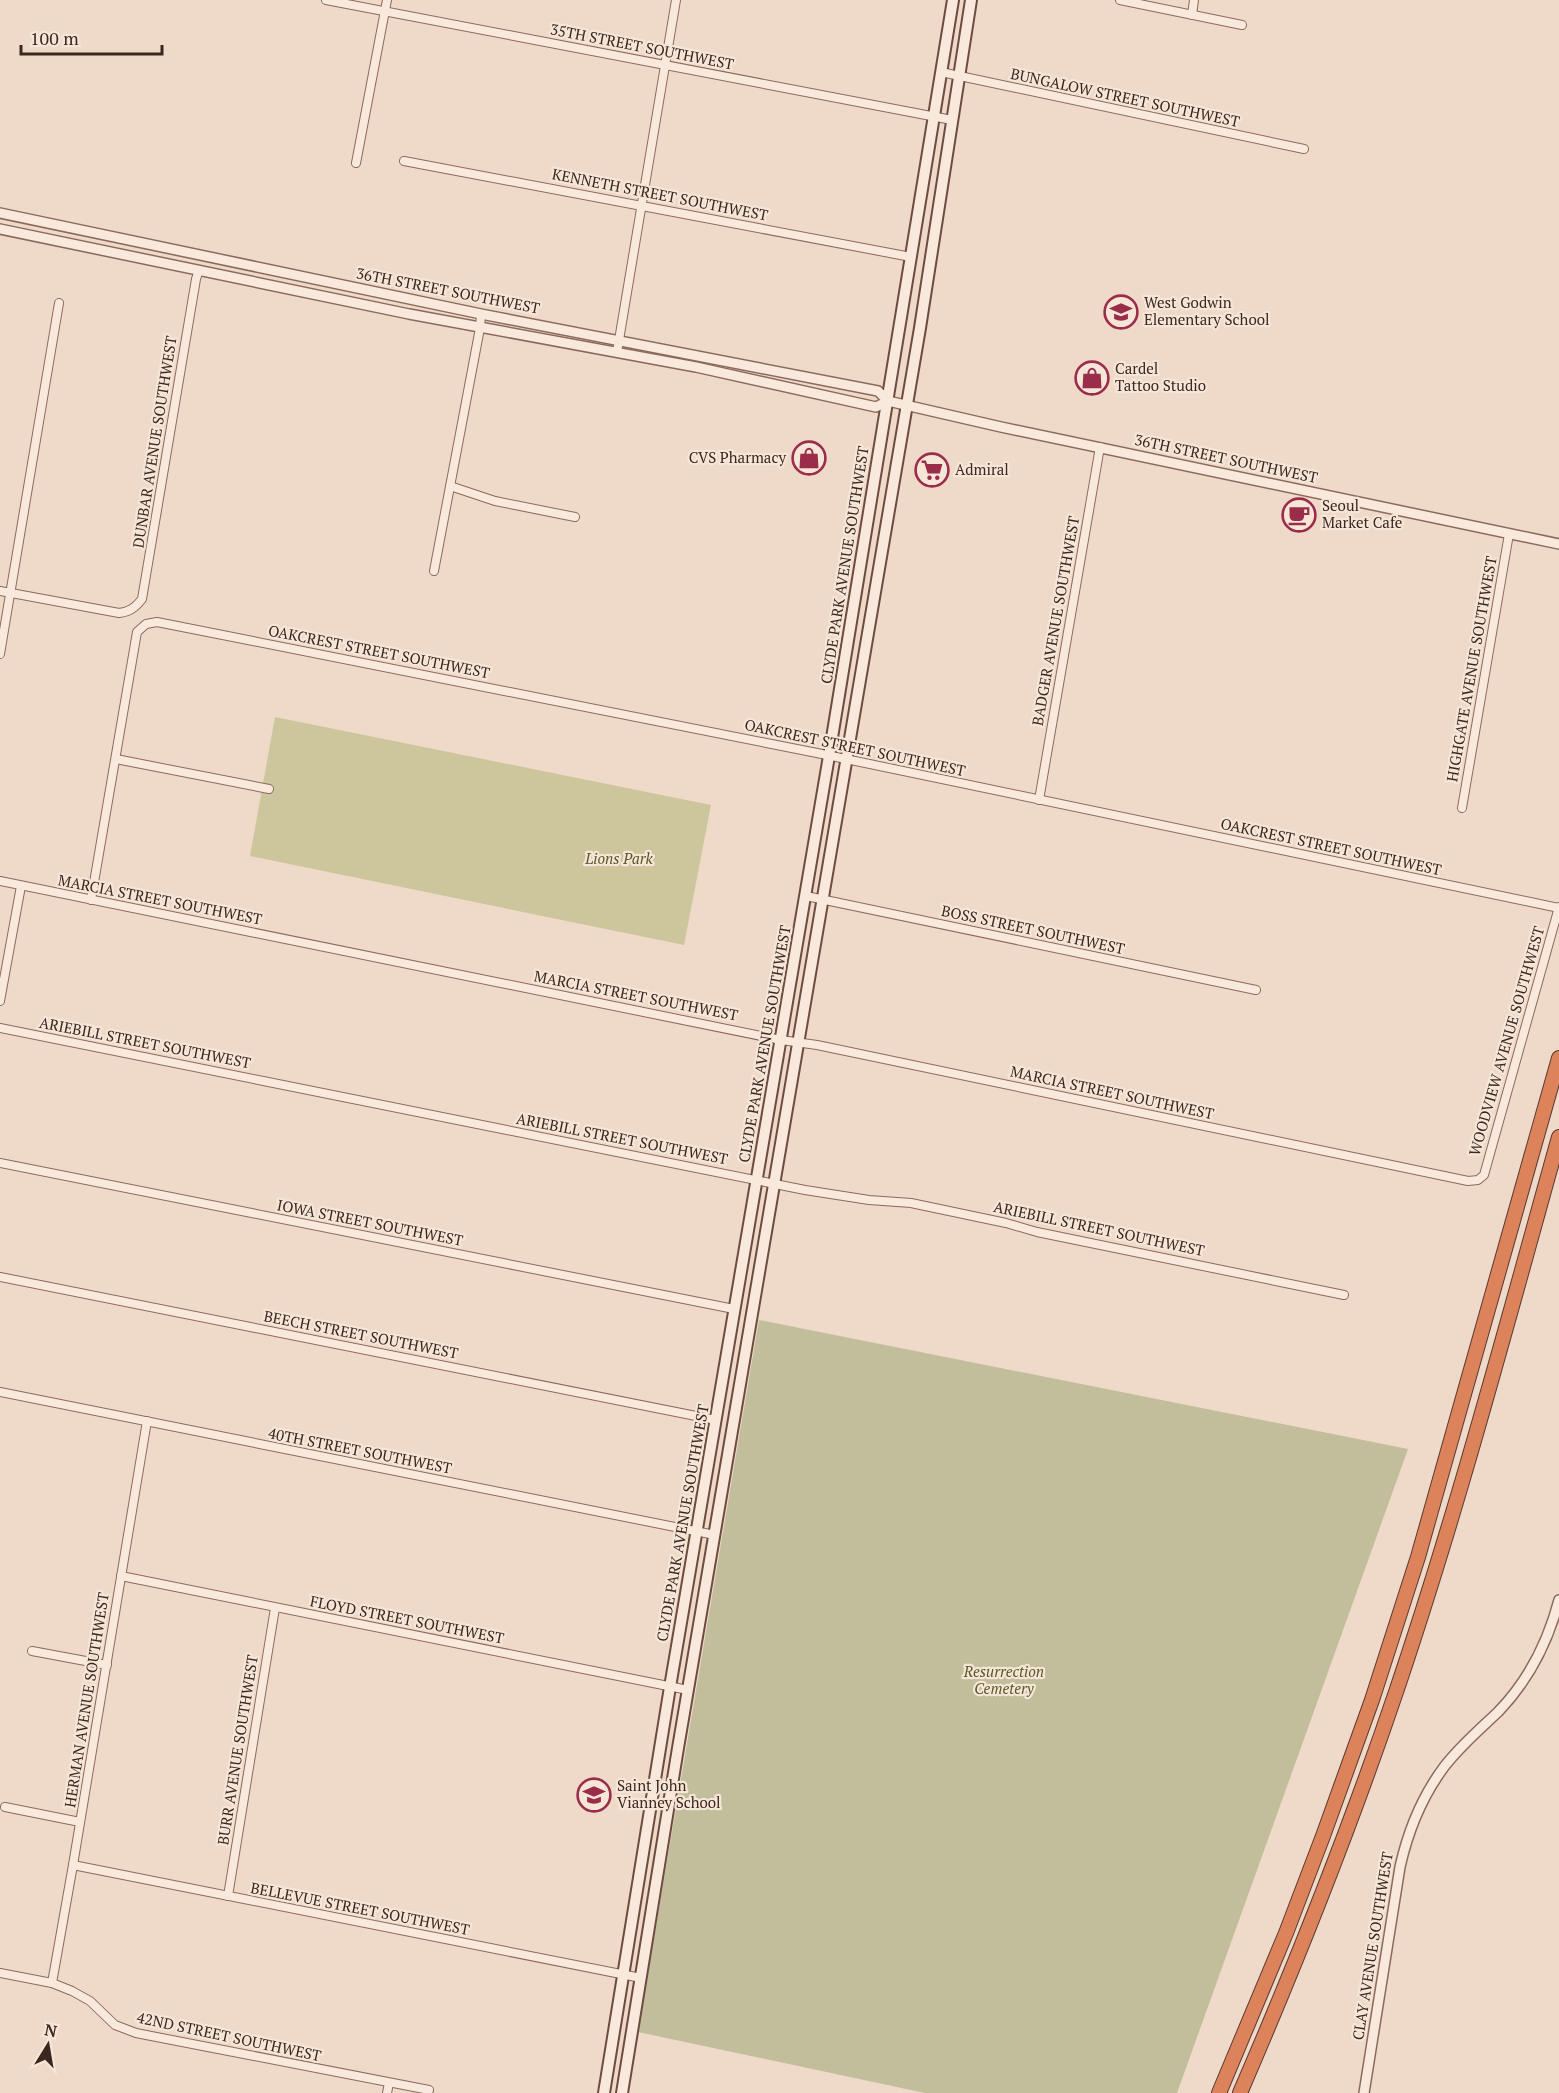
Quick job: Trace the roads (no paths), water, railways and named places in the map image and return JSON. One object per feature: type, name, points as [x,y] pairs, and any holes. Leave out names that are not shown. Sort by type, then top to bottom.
[{"type":"highway","points":[[1555,1074],[1559,1047]]},
{"type":"highway","points":[[1219,2093],[1286,1933],[1372,1700],[1418,1557],[1559,1058]]},
{"type":"highway","points":[[1242,2093],[1327,1882],[1396,1693],[1466,1468],[1559,1137]]},
{"type":"main road","name":"CLYDE PARK AVENUE SOUTHWEST","points":[[604,2093],[670,1687],[806,896],[953,0]]},
{"type":"main road","name":"CLYDE PARK AVENUE SOUTHWEST","points":[[622,2093],[773,1183],[906,405],[971,0]]},
{"type":"street","name":"35TH STREET SOUTHWEST","points":[[326,0],[952,120]]},
{"type":"street","points":[[356,163],[387,0]]},
{"type":"street","points":[[617,352],[676,0]]},
{"type":"street","points":[[1120,0],[1242,25]]},
{"type":"street","points":[[1192,15],[1194,0]]},
{"type":"street","name":"BUNGALOW STREET SOUTHWEST","points":[[941,72],[1304,149]]},
{"type":"street","name":"KENNETH STREET SOUTHWEST","points":[[404,161],[911,257]]},
{"type":"street","name":"36TH STREET SOUTHWEST","points":[[0,213],[481,314],[878,391],[888,401]]},
{"type":"street","name":"36TH STREET SOUTHWEST","points":[[0,229],[480,328],[617,352],[771,383],[874,406],[888,401],[1559,544]]},
{"type":"street","name":"DUNBAR AVENUE SOUTHWEST","points":[[10,593],[119,613],[128,612],[142,599],[196,279],[200,270]]},
{"type":"street","points":[[0,654],[59,303]]},
{"type":"street","points":[[434,571],[481,314]]},
{"type":"street","name":"BADGER AVENUE SOUTHWEST","points":[[1039,800],[1100,447]]},
{"type":"street","points":[[450,486],[495,501],[575,517]]},
{"type":"street","name":"HIGHGATE AVENUE SOUTHWEST","points":[[1462,808],[1509,534]]},
{"type":"street","points":[[0,591],[10,593]]},
{"type":"street","name":"OAKCREST STREET SOUTHWEST","points":[[116,759],[137,632],[146,624],[157,622],[829,756],[1559,908]]},
{"type":"street","points":[[91,900],[116,759],[269,789]]},
{"type":"street","name":"MARCIA STREET SOUTHWEST","points":[[0,881],[797,1042],[1468,1181],[1478,1180]]},
{"type":"street","points":[[0,1001],[21,886]]},
{"type":"street","name":"BOSS STREET SOUTHWEST","points":[[806,896],[1256,990]]},
{"type":"street","name":"WOODVIEW AVENUE SOUTHWEST","points":[[1478,1180],[1484,1175],[1559,908]]},
{"type":"street","name":"ARIEBILL STREET SOUTHWEST","points":[[0,1028],[757,1180],[869,1200],[911,1203],[1006,1223],[1037,1232],[1344,1295]]},
{"type":"street","name":"IOWA STREET SOUTHWEST","points":[[0,1163],[734,1309]]},
{"type":"street","name":"BEECH STREET SOUTHWEST","points":[[0,1277],[716,1420]]},
{"type":"street","name":"40TH STREET SOUTHWEST","points":[[0,1392],[715,1535]]},
{"type":"street","name":"HERMAN AVENUE SOUTHWEST","points":[[51,1983],[74,1865],[147,1421]]},
{"type":"street","name":"FLOYD STREET SOUTHWEST","points":[[121,1576],[688,1690]]},
{"type":"street","name":"CLAY AVENUE SOUTHWEST","points":[[1364,2093],[1400,1867],[1409,1831],[1420,1806],[1444,1766],[1467,1739],[1508,1701],[1531,1668],[1546,1638],[1559,1600]]},
{"type":"street","name":"BURR AVENUE SOUTHWEST","points":[[228,1896],[275,1608]]},
{"type":"street","points":[[32,1651],[107,1665]]},
{"type":"street","points":[[4,1807],[80,1822]]},
{"type":"street","name":"BELLEVUE STREET SOUTHWEST","points":[[74,1865],[641,1978]]},
{"type":"street","name":"42ND STREET SOUTHWEST","points":[[0,1973],[51,1983],[90,2001],[115,2025],[136,2033],[429,2090]]},
{"type":"street","points":[[387,2093],[389,2083]]},
{"type":"place","name":"West Godwin Elementary School","points":[[1121,312]]},
{"type":"place","name":"Cardel Tattoo Studio","points":[[1092,378]]},
{"type":"place","name":"CVS Pharmacy","points":[[809,458]]},
{"type":"place","name":"Admiral","points":[[932,470]]},
{"type":"place","name":"Seoul Market Cafe","points":[[1299,515]]},
{"type":"place","name":"Saint John Vianney School","points":[[594,1795]]},
{"type":"park label","name":"Lions Park","points":[[619,859]]},
{"type":"park label","name":"Resurrection Cemetery","points":[[1004,1680]]}]
